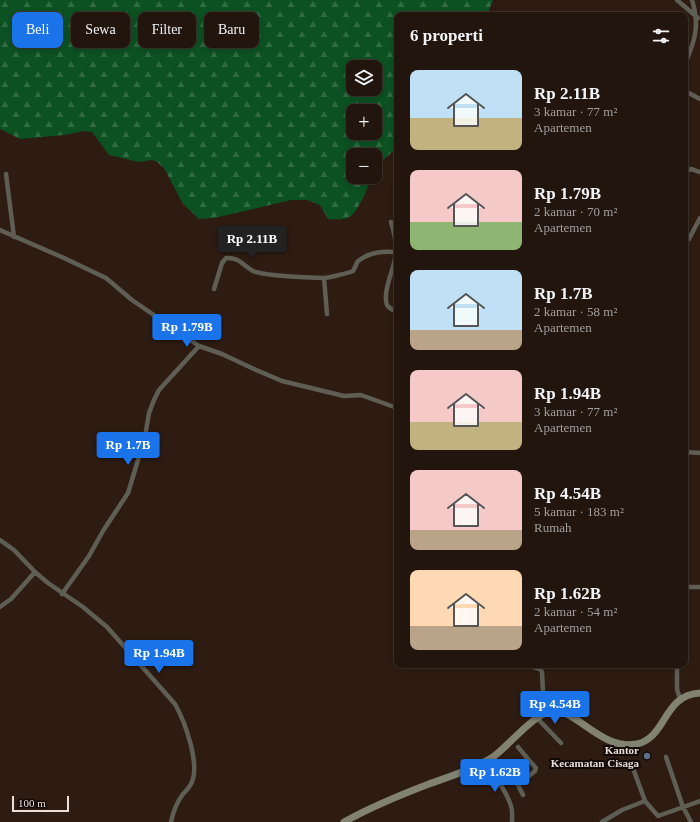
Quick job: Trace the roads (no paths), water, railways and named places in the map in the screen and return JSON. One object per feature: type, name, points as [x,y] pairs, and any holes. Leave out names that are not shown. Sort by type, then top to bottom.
[{"type":"main road","points":[[344,822],[395,798],[485,762],[504,748],[522,730],[544,714],[555,711],[565,713],[611,741],[631,745],[644,741],[653,734],[680,699],[689,694],[700,693]]},
{"type":"street","points":[[677,0],[698,18]]},
{"type":"street","points":[[688,58],[697,38],[698,31],[698,18],[692,0]]},
{"type":"street","points":[[688,93],[700,99]]},
{"type":"street","points":[[688,170],[691,169],[700,172]]},
{"type":"street","points":[[6,174],[14,236]]},
{"type":"street","points":[[689,239],[700,218]]},
{"type":"street","points":[[391,222],[394,234]]},
{"type":"street","points":[[0,230],[106,278],[132,300],[199,346],[222,354],[254,370],[282,381],[344,396],[361,395],[394,407]]},
{"type":"street","points":[[214,289],[222,263],[226,258],[242,262],[253,271],[269,274],[324,278],[342,273],[351,273],[360,259],[376,252],[394,252]]},
{"type":"street","points":[[394,261],[387,291],[387,303],[388,307],[394,310]]},
{"type":"street","points":[[324,278],[327,314]]},
{"type":"street","points":[[62,594],[89,556],[103,531],[128,493],[145,437],[149,413],[159,390],[199,346]]},
{"type":"street","points":[[688,452],[700,453]]},
{"type":"street","points":[[0,540],[14,550],[35,572],[62,594],[83,607],[107,627],[175,704],[183,718],[186,732],[192,747],[195,767],[191,784],[176,806],[171,822]]},
{"type":"street","points":[[0,607],[11,599],[35,572]]},
{"type":"street","points":[[688,587],[700,587]]},
{"type":"street","points":[[536,668],[540,669],[542,672],[544,714]]},
{"type":"street","points":[[677,668],[680,699]]},
{"type":"street","points":[[537,718],[561,743]]},
{"type":"street","points":[[518,747],[536,769],[518,785]]},
{"type":"street","points":[[666,757],[683,807],[691,822]]},
{"type":"street","points":[[499,782],[528,759]]},
{"type":"street","points":[[485,762],[499,782],[512,807],[512,822]]},
{"type":"street","points":[[634,771],[645,801],[658,816],[700,801]]},
{"type":"street","points":[[510,774],[523,795]]},
{"type":"street","points":[[602,822],[622,810],[645,801]]},
{"type":"place","name":"Kantor Kecamatan Cisaga","points":[[647,756]]}]
